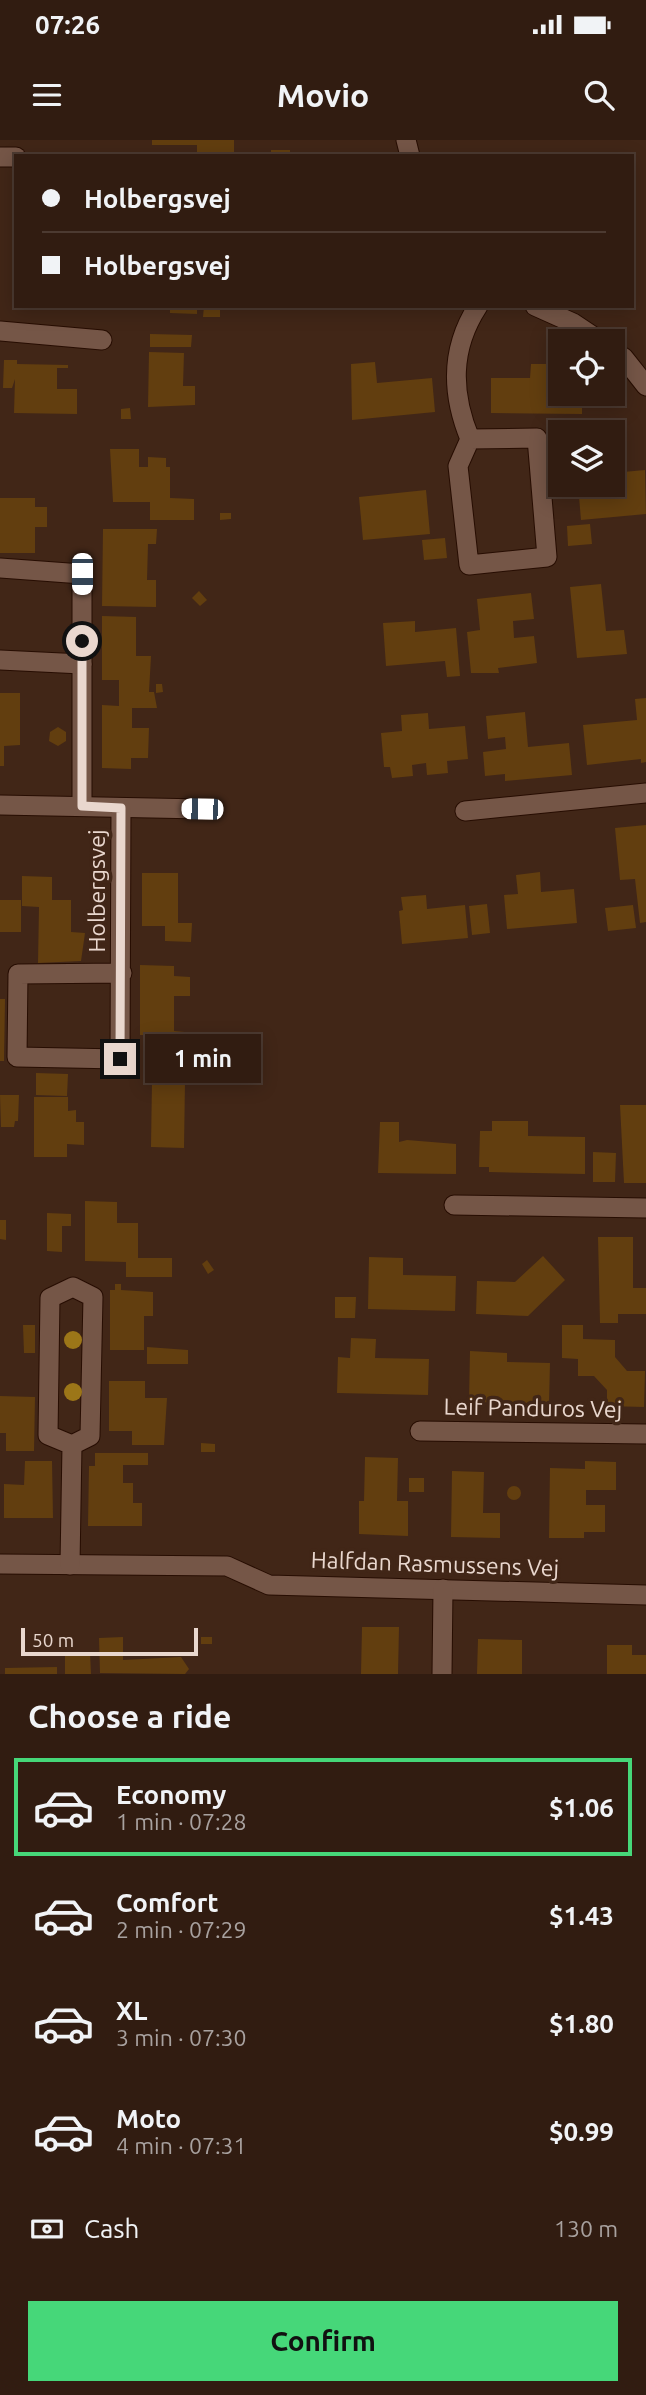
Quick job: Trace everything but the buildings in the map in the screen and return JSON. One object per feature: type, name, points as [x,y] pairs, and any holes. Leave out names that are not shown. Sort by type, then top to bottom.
[{"type":"street","points":[[470,439],[537,438],[547,557],[469,565],[458,466],[470,439],[461,417],[456,353],[464,328],[477,308]]},
{"type":"street","points":[[539,308],[582,329]]},
{"type":"street","points":[[0,331],[102,340]]},
{"type":"street","points":[[625,359],[646,386]]},
{"type":"street","name":"Holbergsvej","points":[[0,568],[82,574],[82,806]]},
{"type":"street","points":[[0,660],[82,664]]},
{"type":"street","points":[[465,811],[646,793]]},
{"type":"street","name":"Holbergsvej","points":[[0,805],[202,809]]},
{"type":"street","name":"Holbergsvej","points":[[121,808],[122,974],[120,1059],[17,1057],[18,974],[122,974]]},
{"type":"street","points":[[454,1205],[646,1208]]},
{"type":"street","points":[[73,1287],[93,1297],[90,1436],[72,1445],[48,1435],[50,1298],[73,1287]]},
{"type":"street","name":"Leif Panduros Vej","points":[[420,1431],[646,1434]]},
{"type":"street","points":[[0,1564],[70,1565],[72,1445]]},
{"type":"street","name":"Halfdan Rasmussens Vej","points":[[70,1565],[227,1566],[269,1585],[646,1595]]},
{"type":"street","points":[[442,1674],[443,1588]]},
{"type":"route","points":[[82,641],[82,806],[121,808],[120,1059]]}]
